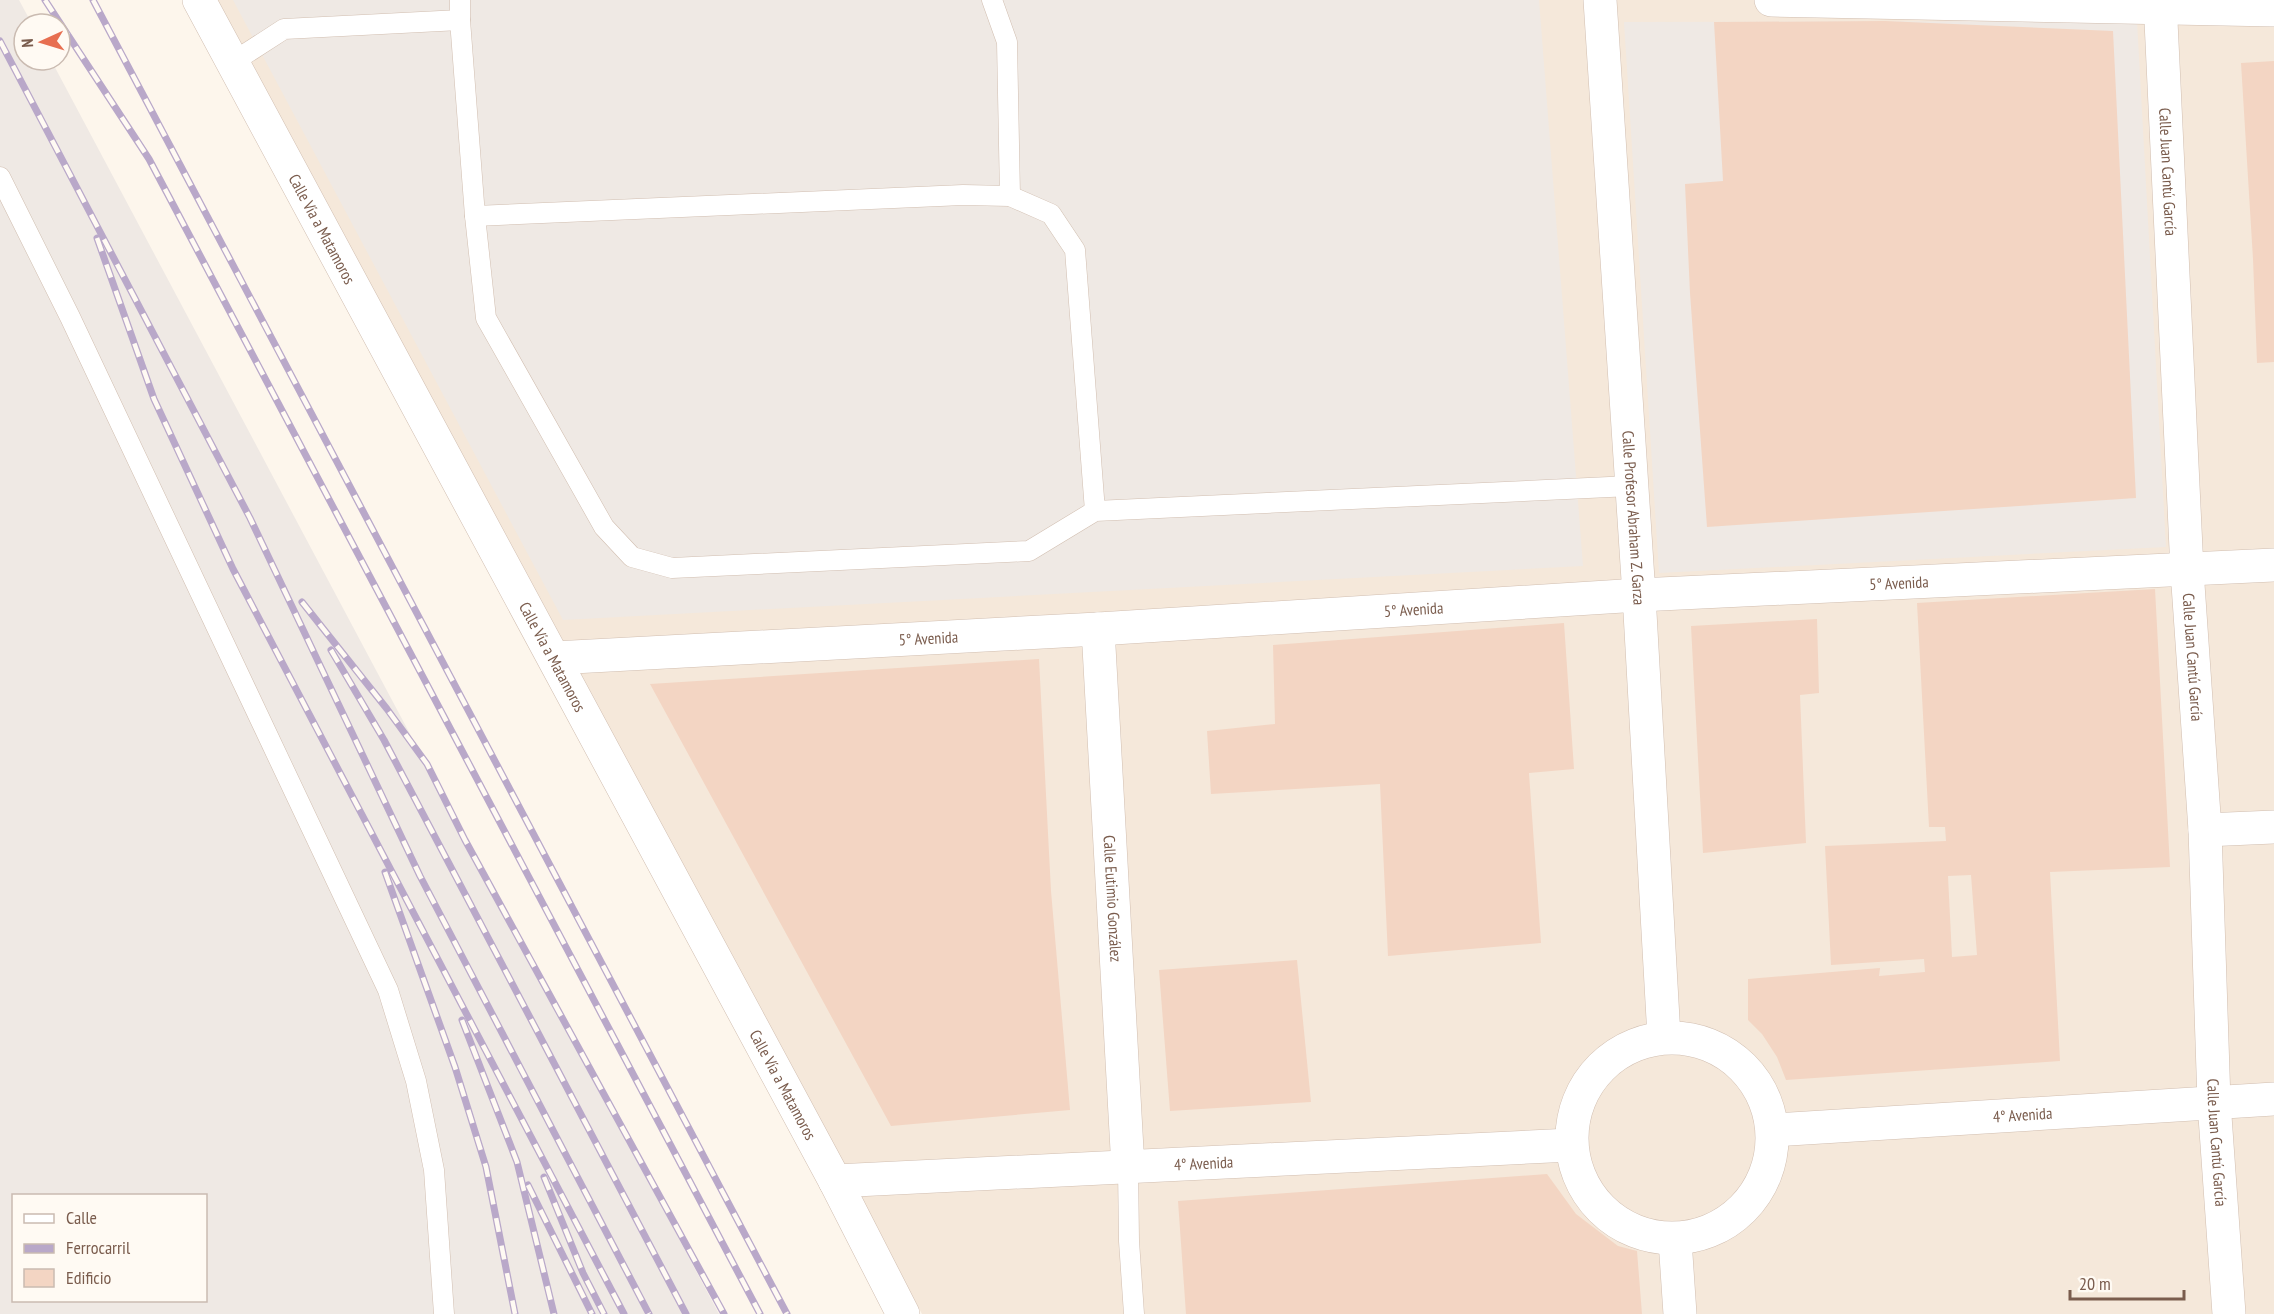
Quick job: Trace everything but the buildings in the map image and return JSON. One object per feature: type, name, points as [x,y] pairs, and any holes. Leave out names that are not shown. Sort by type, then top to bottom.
[{"type":"street","name":"Calle Vía a Matamoros","points":[[199,0],[836,1181],[903,1314]]},
{"type":"street","name":"Calle Profesor Abraham Z. Garza","points":[[1600,0],[1639,595],[1664,1037]]},
{"type":"street","points":[[1771,0],[2160,4],[2274,10]]},
{"type":"street","name":"Calle Juan Cantú García","points":[[2160,4],[2187,570],[2205,830],[2214,1102],[2229,1314]]},
{"type":"street","name":"5° Avenida","points":[[554,658],[1098,629],[1639,595],[2274,564]]},
{"type":"street","name":"Calle Eutimio González","points":[[1098,629],[1128,1168]]},
{"type":"street","points":[[2205,830],[2274,827]]},
{"type":"street","points":[[1664,1037],[1695,1040],[1724,1051],[1749,1072],[1765,1099],[1773,1130],[1770,1163],[1758,1193],[1736,1217],[1707,1234],[1675,1240],[1639,1234],[1607,1216],[1583,1188],[1571,1145],[1573,1119],[1584,1089],[1604,1063],[1632,1045],[1664,1037]]},
{"type":"street","name":"4° Avenida","points":[[1773,1130],[2274,1099]]},
{"type":"street","name":"4° Avenida","points":[[836,1181],[1571,1145]]},
{"type":"street","points":[[1675,1240],[1680,1314]]},
{"type":"lane","points":[[460,0],[475,216],[486,318],[604,527],[632,557],[672,568],[1029,551],[1095,511],[1631,486]]},
{"type":"lane","points":[[992,0],[1007,42],[1010,196]]},
{"type":"lane","points":[[233,62],[284,29],[460,20]]},
{"type":"lane","points":[[0,177],[70,317],[388,990],[416,1081],[434,1170],[444,1314]]},
{"type":"lane","points":[[475,216],[963,195],[1010,196],[1051,214],[1074,250],[1095,511]]},
{"type":"lane","points":[[1128,1168],[1129,1241],[1134,1314]]},
{"type":"shaded area","points":[[0,0],[19,0],[26,12],[12,12],[12,72],[57,72],[719,1314],[0,1314]]},
{"type":"shaded area","points":[[217,0],[2274,0],[2274,1314],[922,1314]]},
{"type":"shaded area","points":[[233,0],[1539,0],[1583,566],[563,620]]},
{"type":"shaded area","points":[[2137,21],[2166,547],[1659,573],[1624,22]]},
{"type":"railway","points":[[45,0],[149,159],[760,1314]]},
{"type":"railway","points":[[93,0],[787,1314]]},
{"type":"railway","points":[[0,41],[250,518],[420,876],[649,1314]]},
{"type":"railway","points":[[97,238],[154,399],[233,569],[624,1314]]},
{"type":"railway","points":[[302,602],[387,709],[427,764],[465,840],[724,1314]]},
{"type":"railway","points":[[331,650],[384,740],[686,1314]]},
{"type":"railway","points":[[385,872],[455,1067],[486,1167],[515,1314]]},
{"type":"railway","points":[[462,1020],[517,1162],[554,1314]]},
{"type":"railway","points":[[544,1177],[583,1273],[604,1314]]},
{"type":"railway","points":[[528,1185],[592,1314]]}]
